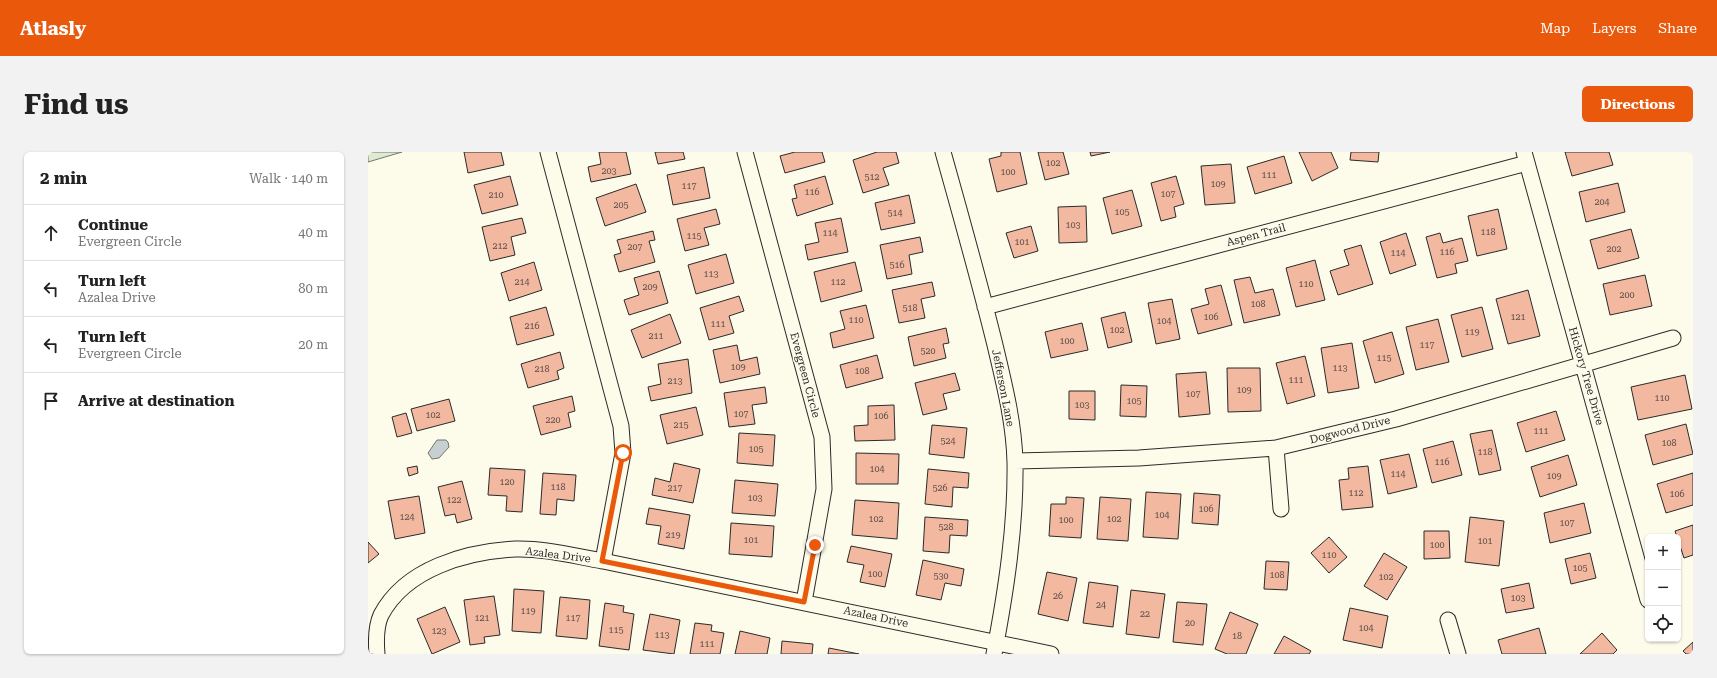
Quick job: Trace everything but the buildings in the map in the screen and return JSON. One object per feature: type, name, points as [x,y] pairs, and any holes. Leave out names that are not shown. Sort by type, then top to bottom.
[{"type":"street","points":[[548,152],[621,426],[623,453],[602,561]]},
{"type":"street","name":"Evergreen Circle","points":[[745,152],[822,438],[824,489],[804,602]]},
{"type":"street","name":"Jefferson Lane","points":[[943,152],[985,307],[1010,408],[1015,461],[1013,521],[1008,575],[995,648]]},
{"type":"street","name":"Aspen Trail","points":[[985,307],[1525,158]]},
{"type":"street","name":"Hickory Tree Drive","points":[[1525,158],[1645,589]]},
{"type":"street","name":"Dogwood Drive","points":[[1015,461],[1139,458],[1276,448],[1396,419],[1673,338]]},
{"type":"street","points":[[1276,448],[1281,509]]},
{"type":"street","name":"Azalea Drive","points":[[377,654],[376,641],[381,616],[397,593],[415,578],[446,562],[516,549],[552,552],[602,561],[804,602],[995,648],[1051,654]]},
{"type":"street","points":[[1448,620],[1458,654]]},
{"type":"green space","points":[[368,152],[402,152],[368,162]]},
{"type":"shaded area","points":[[437,440],[446,440],[449,447],[439,458],[432,459],[428,453]]},
{"type":"route","points":[[623,453],[602,561],[804,602],[815,545]]}]
